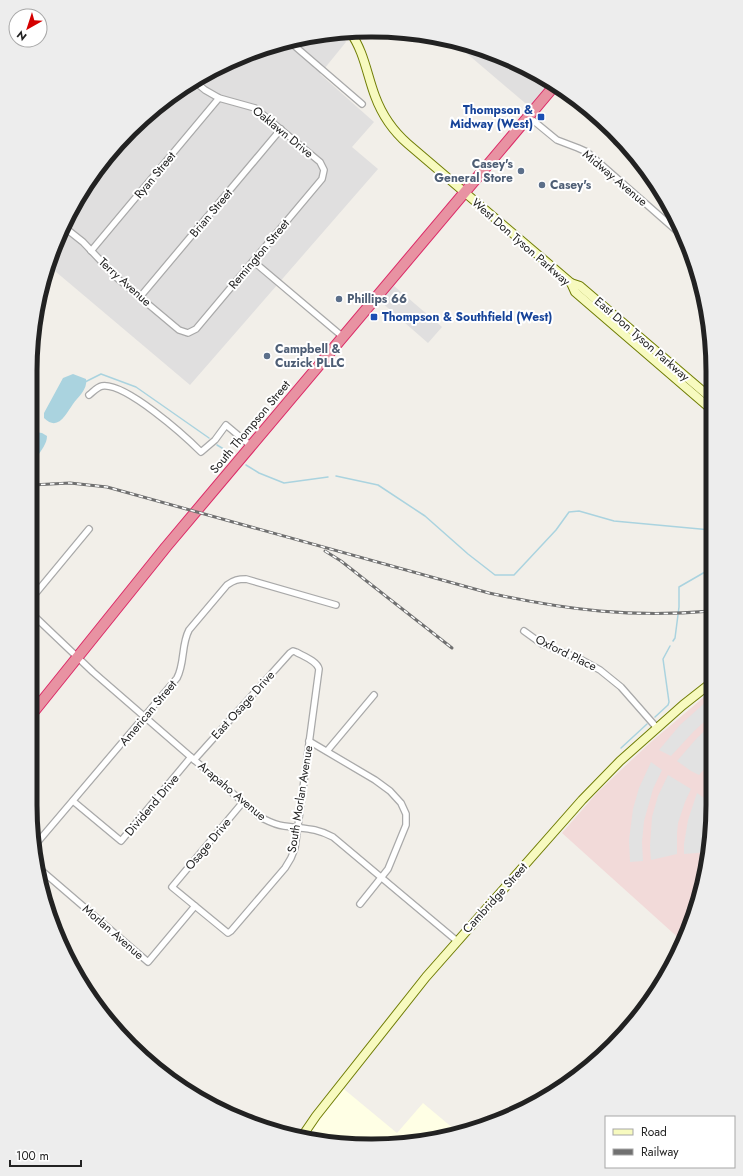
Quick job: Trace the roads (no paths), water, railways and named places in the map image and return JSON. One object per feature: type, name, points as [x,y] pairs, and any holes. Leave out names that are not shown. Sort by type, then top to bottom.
[{"type":"highway","name":"South Thompson Street","points":[[37,706],[251,446],[551,89]]},
{"type":"main road","name":"West Don Tyson Parkway","points":[[353,38],[362,54],[382,113],[393,129],[406,142],[571,284],[574,292],[706,405]]},
{"type":"main road","name":"East Don Tyson Parkway","points":[[571,284],[580,286],[706,394]]},
{"type":"main road","name":"Cambridge Street","points":[[305,1133],[316,1116],[426,977],[600,781],[657,728],[706,687]]},
{"type":"street","points":[[294,46],[362,104]]},
{"type":"street","name":"Oaklawn Drive","points":[[199,85],[219,98],[255,108],[320,162],[324,170]]},
{"type":"street","name":"Ryan Street","points":[[91,251],[219,98]]},
{"type":"street","name":"Midway Avenue","points":[[529,116],[560,142],[574,146],[586,152],[674,229]]},
{"type":"street","name":"Brian Street","points":[[140,298],[281,130]]},
{"type":"street","name":"Remington Street","points":[[188,333],[196,329],[322,179],[324,170]]},
{"type":"street","name":"Terry Avenue","points":[[68,230],[83,242],[117,278],[140,298],[179,330],[188,333]]},
{"type":"street","points":[[253,261],[343,337]]},
{"type":"street","points":[[89,395],[101,386],[108,386],[121,392],[148,406],[201,452],[215,440],[226,425],[251,446]]},
{"type":"street","points":[[37,592],[89,529]]},
{"type":"street","name":"American Street","points":[[39,840],[177,678],[181,671],[186,636],[189,630],[232,581],[246,579],[336,605]]},
{"type":"street","name":"Arapaho Avenue","points":[[37,619],[144,717],[260,817],[271,823],[283,826],[312,828],[333,837],[457,941]]},
{"type":"street","name":"Oxford Place","points":[[524,631],[542,644],[580,659],[600,670],[621,687],[657,728]]},
{"type":"street","name":"East Osage Drive","points":[[193,758],[290,652],[293,651],[318,665]]},
{"type":"street","name":"South Morlan Avenue","points":[[195,906],[228,933],[285,868],[291,858],[295,848],[298,827],[319,669],[318,665]]},
{"type":"street","points":[[327,751],[374,695]]},
{"type":"street","points":[[309,741],[375,780],[401,803],[406,814],[406,825],[388,869],[360,904]]},
{"type":"street","name":"Dividend Drive","points":[[73,801],[121,841],[193,758]]},
{"type":"street","name":"Osage Drive","points":[[195,906],[172,887],[243,802]]},
{"type":"street","name":"Morlan Avenue","points":[[44,872],[148,962],[195,906]]},
{"type":"water","points":[[73,374],[86,379],[86,386],[61,420],[53,423],[49,422],[44,418],[44,413],[63,378]]},
{"type":"water","points":[[37,432],[47,436],[45,444],[37,457]]},
{"type":"waterway","points":[[85,382],[101,374],[136,387],[209,438]]},
{"type":"waterway","points":[[217,445],[232,454]]},
{"type":"waterway","points":[[246,465],[259,473],[284,483],[328,477]]},
{"type":"waterway","points":[[336,476],[378,485],[425,516],[468,554],[495,575],[514,575],[556,530],[569,512],[579,511],[614,521],[706,530]]},
{"type":"waterway","points":[[673,641],[675,638],[679,607],[679,587],[706,570]]},
{"type":"waterway","points":[[655,717],[668,705],[669,702],[663,659],[670,646]]},
{"type":"waterway","points":[[621,748],[647,724]]},
{"type":"railway","points":[[37,485],[70,483],[107,487],[489,593],[517,599],[573,608],[627,613],[654,614],[706,611]]},
{"type":"railway","points":[[325,551],[341,561],[452,648]]},
{"type":"place","name":"Thompson & Midway (West)","points":[[541,117]]},
{"type":"place","name":"Casey's General Store","points":[[521,171]]},
{"type":"place","name":"Casey's","points":[[542,185]]},
{"type":"place","name":"Phillips 66","points":[[339,299]]},
{"type":"place","name":"Thompson & Southfield (West)","points":[[374,317]]},
{"type":"place","name":"Campbell & Cuzick PLLC","points":[[267,356]]}]
